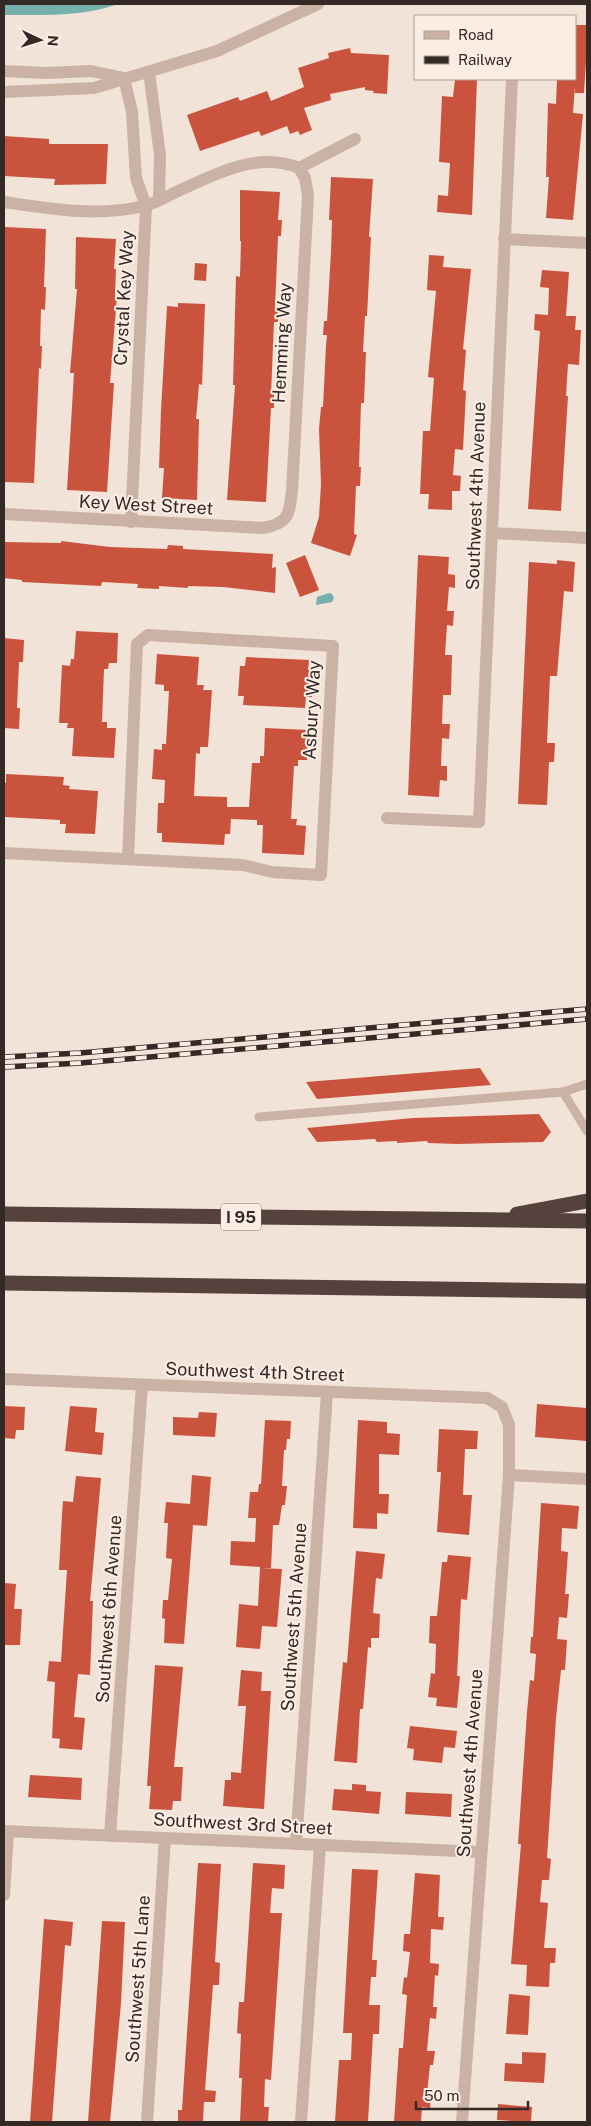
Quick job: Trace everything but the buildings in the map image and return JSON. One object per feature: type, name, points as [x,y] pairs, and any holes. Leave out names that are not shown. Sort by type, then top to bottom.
[{"type":"highway","points":[[478,1220],[587,1202]]},
{"type":"highway","name":"I 95","points":[[4,1214],[587,1221]]},
{"type":"highway","points":[[4,1283],[587,1291]]},
{"type":"street","points":[[4,92],[94,88],[217,51],[318,4]]},
{"type":"street","points":[[4,71],[46,73],[91,71],[124,78]]},
{"type":"street","points":[[149,72],[160,155],[159,200]]},
{"type":"street","name":"Crystal Key Way","points":[[124,78],[132,112],[136,178],[146,206],[131,522]]},
{"type":"street","name":"Southwest 4th Avenue","points":[[387,818],[479,822],[512,80]]},
{"type":"street","points":[[4,202],[86,213],[146,206],[222,172],[267,160],[284,162],[299,168],[356,140]]},
{"type":"street","name":"Hemming Way","points":[[285,520],[289,512],[292,491],[308,196],[305,178],[299,168]]},
{"type":"street","points":[[504,239],[587,243]]},
{"type":"street","name":"Key West Street","points":[[4,514],[263,528],[277,525],[285,520]]},
{"type":"street","points":[[492,534],[587,538]]},
{"type":"street","name":"Asbury Way","points":[[4,853],[243,865],[272,872],[321,876],[333,646],[148,635],[137,644],[128,859]]},
{"type":"street","name":"Southwest 4th Street","points":[[4,1379],[486,1398],[502,1407]]},
{"type":"street","name":"Southwest 6th Avenue","points":[[110,1836],[142,1385]]},
{"type":"street","name":"Southwest 5th Avenue","points":[[296,1844],[327,1393]]},
{"type":"street","name":"Southwest 4th Avenue","points":[[462,2122],[509,1475],[509,1425],[502,1407]]},
{"type":"street","points":[[509,1475],[587,1479]]},
{"type":"street","points":[[4,1895],[6,1831]]},
{"type":"street","name":"Southwest 3rd Street","points":[[6,1831],[481,1852]]},
{"type":"street","name":"Southwest 5th Lane","points":[[147,2122],[165,1838]]},
{"type":"street","points":[[301,2122],[320,1846]]},
{"type":"lane","points":[[259,1116],[563,1092],[587,1084]]},
{"type":"lane","points":[[563,1092],[587,1131]]},
{"type":"water","points":[[4,4],[118,4],[76,13],[4,15]]},
{"type":"water","points":[[329,593],[334,598],[332,602],[316,605],[317,597]]},
{"type":"railway","points":[[4,1057],[80,1053],[587,1009]]},
{"type":"railway","points":[[4,1067],[81,1063],[587,1019]]}]
